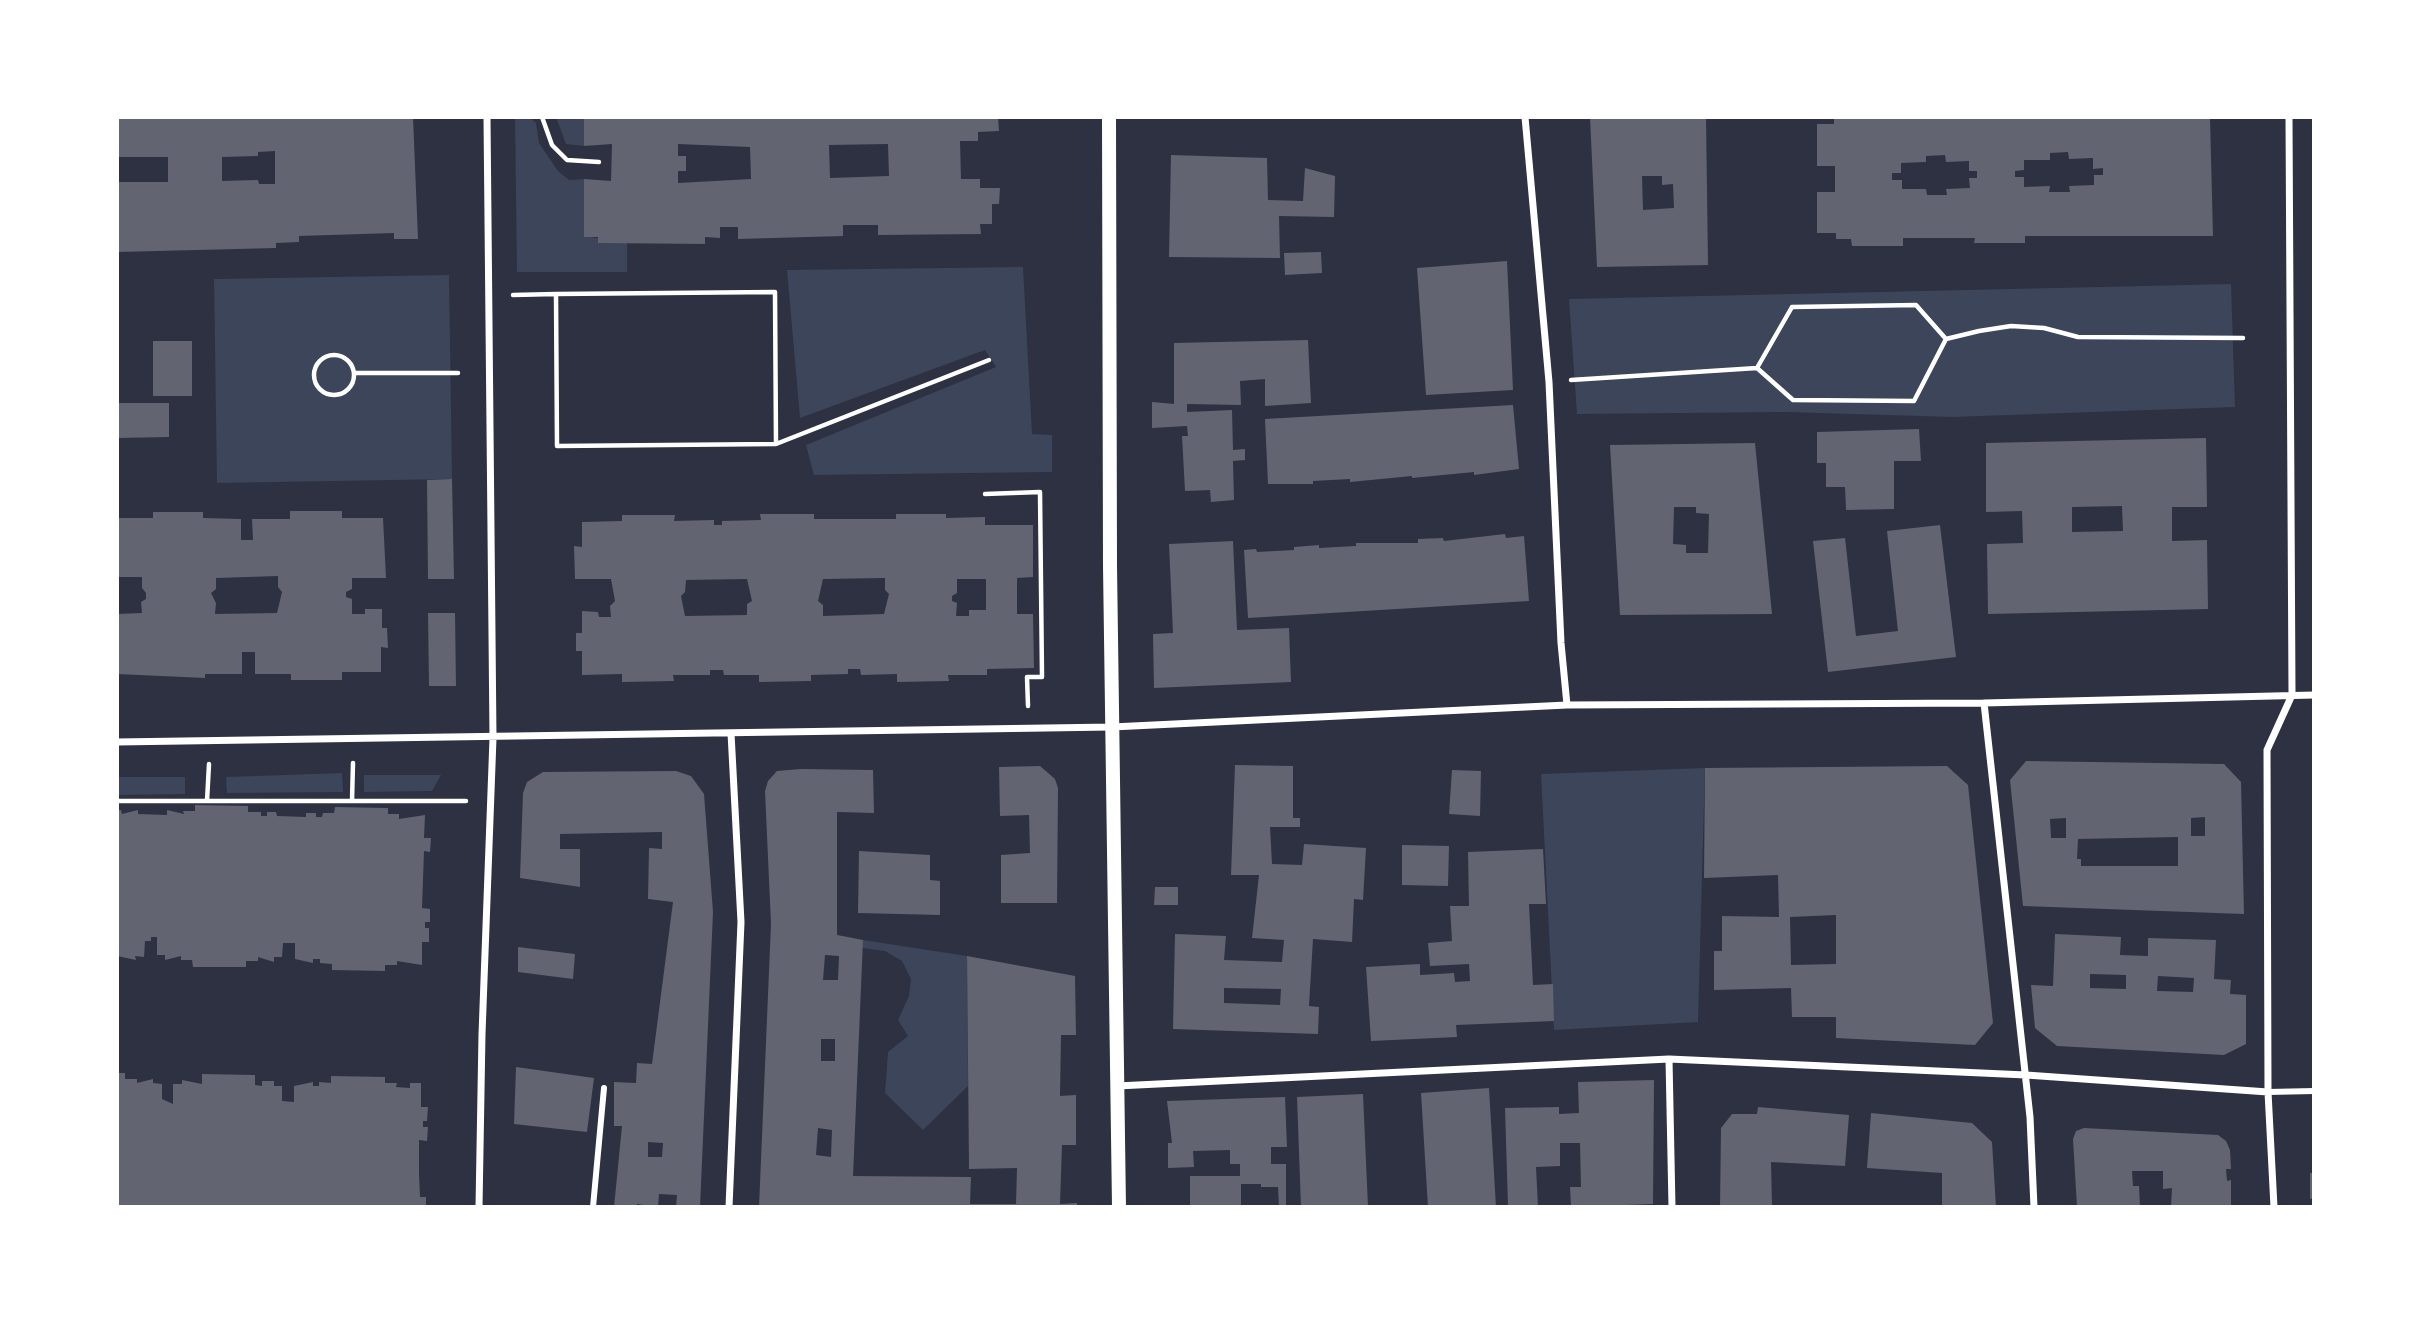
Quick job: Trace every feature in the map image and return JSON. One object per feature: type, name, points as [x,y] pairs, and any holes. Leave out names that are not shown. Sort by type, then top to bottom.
[{"type":"main road","points":[[1109,117],[1112,727],[1119,1207]]},
{"type":"street","points":[[479,1207],[493,738],[487,117]]},
{"type":"street","points":[[1525,117],[1549,382],[1561,643],[1567,705]]},
{"type":"street","points":[[2274,1207],[2268,1092],[2267,750],[2292,695],[2289,117]]},
{"type":"street","points":[[117,742],[1112,727],[1567,705],[1984,703],[2314,695]]},
{"type":"street","points":[[1984,703],[2026,1075],[2034,1207]]},
{"type":"street","points":[[729,1207],[741,922],[731,733]]},
{"type":"street","points":[[1117,1086],[1669,1059],[2026,1075],[2268,1092],[2314,1091]]},
{"type":"street","points":[[1669,1059],[1672,1207]]},
{"type":"street","points":[[593,1207],[604,1088]]},
{"type":"path","points":[[542,117],[552,145],[567,160],[599,162]]},
{"type":"path","points":[[512,295],[775,292],[776,444]]},
{"type":"path","points":[[556,295],[557,446],[776,444],[989,360]]},
{"type":"path","points":[[1757,368],[1792,307],[1916,305],[1946,339]]},
{"type":"path","points":[[1946,339],[2011,326],[2044,328],[2078,337],[2243,338]]},
{"type":"path","points":[[1549,382],[1757,368],[1793,400],[1914,401],[1946,339]]},
{"type":"path","points":[[334,354],[343,357],[354,373],[347,391],[329,395],[314,382],[313,372],[324,357],[334,354]]},
{"type":"path","points":[[354,373],[458,373]]},
{"type":"path","points":[[985,494],[1040,492],[1042,677],[1027,677],[1028,728]]},
{"type":"path","points":[[352,801],[354,740]]},
{"type":"path","points":[[207,802],[210,741]]},
{"type":"path","points":[[117,802],[490,801]]},
{"type":"shaded area","points":[[515,117],[529,117],[536,123],[539,143],[558,171],[569,180],[584,179],[584,236],[627,243],[627,272],[517,272]]},
{"type":"shaded area","points":[[556,117],[584,117],[584,146],[566,144]]},
{"type":"shaded area","points":[[1023,267],[1032,434],[1052,435],[1052,472],[814,475],[806,445],[996,367],[985,350],[800,418],[787,270]]},
{"type":"shaded area","points":[[449,275],[452,479],[217,483],[214,279]]},
{"type":"shaded area","points":[[2231,284],[2235,407],[1953,417],[1785,412],[1577,414],[1569,299]]},
{"type":"shaded area","points":[[1705,768],[1698,1022],[1554,1030],[1541,774]]},
{"type":"shaded area","points":[[342,773],[343,792],[227,793],[226,777]]},
{"type":"shaded area","points":[[364,775],[441,775],[432,791],[364,792]]},
{"type":"shaded area","points":[[117,777],[185,777],[185,794],[117,795]]},
{"type":"shaded area","points":[[863,940],[967,956],[968,1086],[923,1130],[885,1093],[888,1052],[908,1036],[898,1020],[909,996],[911,979],[902,961],[885,951],[862,948]]},
{"type":"building","points":[[117,117],[413,117],[418,239],[394,239],[394,233],[299,236],[299,242],[276,243],[276,248],[117,252],[117,182],[168,182],[168,157],[117,157]],"holes":[[[275,151],[275,184],[259,184],[258,180],[222,181],[222,157],[258,156],[258,152]]]},
{"type":"building","points":[[584,117],[998,117],[999,131],[978,132],[978,141],[960,141],[961,179],[980,179],[980,188],[1000,188],[999,204],[992,204],[992,224],[980,224],[981,234],[878,235],[878,225],[843,225],[843,236],[738,239],[738,227],[720,227],[720,238],[705,237],[705,244],[598,243],[598,237],[584,237],[584,179],[611,181],[612,144],[584,146]],"holes":[[[678,144],[750,147],[751,179],[678,183],[678,171],[686,171],[686,156],[678,156]],[[888,144],[889,176],[830,178],[829,145]]]},
{"type":"building","points":[[1590,117],[1706,117],[1708,265],[1597,267]],"holes":[[[1642,176],[1662,176],[1662,185],[1673,184],[1674,208],[1643,210]]]},
{"type":"building","points":[[1834,117],[2210,117],[2213,236],[2025,236],[2025,243],[1974,243],[1975,238],[1903,238],[1903,246],[1852,246],[1851,239],[1836,239],[1836,233],[1817,233],[1817,192],[1835,192],[1835,166],[1817,166],[1817,124],[1834,124]],"holes":[[[2068,152],[2069,159],[2093,158],[2093,169],[2103,168],[2103,175],[2094,175],[2094,185],[2069,186],[2070,192],[2049,192],[2050,186],[2024,187],[2024,177],[2015,177],[2015,171],[2024,170],[2024,160],[2050,160],[2050,153]],[[1945,155],[1946,162],[1969,161],[1969,171],[1977,171],[1977,178],[1969,178],[1970,188],[1946,189],[1947,195],[1927,195],[1926,189],[1902,189],[1902,180],[1892,180],[1892,173],[1901,173],[1901,163],[1926,162],[1926,156]]]},
{"type":"building","points":[[1171,155],[1267,158],[1268,200],[1303,201],[1305,168],[1335,176],[1334,217],[1279,216],[1280,258],[1169,257]]},
{"type":"building","points":[[1321,252],[1322,273],[1285,275],[1284,253]]},
{"type":"building","points":[[1507,261],[1513,390],[1426,395],[1417,268]]},
{"type":"building","points":[[1308,340],[1311,403],[1265,406],[1265,379],[1240,381],[1241,405],[1187,404],[1187,412],[1232,410],[1233,450],[1245,449],[1245,460],[1233,461],[1234,500],[1211,502],[1210,490],[1185,491],[1182,436],[1188,436],[1187,426],[1152,428],[1152,402],[1174,404],[1174,343]]},
{"type":"building","points":[[153,341],[192,341],[192,396],[153,396]]},
{"type":"building","points":[[117,403],[169,403],[169,437],[117,438]]},
{"type":"building","points":[[1513,405],[1519,469],[1474,475],[1474,472],[1350,482],[1350,479],[1313,481],[1313,484],[1268,484],[1265,419]]},
{"type":"building","points":[[1919,429],[1921,461],[1894,461],[1894,509],[1846,510],[1845,487],[1826,487],[1826,463],[1817,463],[1817,432]]},
{"type":"building","points":[[2206,438],[2207,507],[2172,507],[2172,541],[2207,540],[2208,609],[1988,614],[1987,544],[2023,543],[2022,511],[1986,512],[1986,443]],"holes":[[[2122,506],[2123,531],[2072,532],[2072,507]]]},
{"type":"building","points":[[1755,443],[1772,614],[1620,615],[1610,445]],"holes":[[[1674,507],[1696,507],[1696,513],[1709,514],[1708,553],[1686,553],[1686,545],[1673,544]]]},
{"type":"building","points":[[452,479],[454,579],[428,579],[427,480]]},
{"type":"building","points":[[290,511],[342,511],[342,518],[383,518],[386,578],[352,578],[352,589],[346,592],[346,597],[352,599],[352,614],[365,614],[365,609],[382,609],[382,628],[387,628],[388,648],[381,647],[381,672],[342,672],[342,680],[291,680],[291,674],[255,674],[255,652],[242,652],[242,674],[205,674],[205,678],[117,674],[117,614],[142,613],[141,602],[146,599],[146,593],[142,588],[142,577],[117,577],[117,518],[153,518],[153,512],[203,512],[203,518],[241,519],[241,540],[253,540],[252,519],[290,519]],"holes":[[[278,576],[278,587],[282,592],[277,613],[215,614],[216,603],[211,593],[216,589],[216,578]]]},
{"type":"building","points":[[760,514],[814,514],[814,519],[896,519],[896,514],[946,514],[946,518],[985,517],[985,525],[1033,525],[1033,577],[1017,578],[1017,614],[1033,614],[1034,668],[987,669],[987,675],[948,675],[949,681],[897,682],[897,674],[861,675],[860,669],[848,669],[848,674],[811,675],[811,681],[759,682],[759,675],[724,675],[723,670],[710,670],[710,675],[673,675],[674,681],[622,682],[622,674],[582,675],[582,651],[576,651],[576,633],[582,633],[582,611],[598,612],[599,617],[611,617],[610,606],[615,601],[611,579],[575,579],[574,546],[582,547],[582,522],[622,521],[622,515],[675,515],[674,521],[714,520],[714,525],[722,525],[722,521],[761,520]],"holes":[[[885,578],[885,590],[889,594],[884,614],[823,616],[823,605],[818,601],[823,579]],[[747,579],[752,601],[747,604],[747,615],[685,616],[681,596],[685,592],[686,580]],[[957,579],[986,579],[986,610],[969,610],[969,616],[956,616],[957,603],[952,601],[952,596],[957,593]]]},
{"type":"building","points":[[1940,525],[1956,657],[1828,672],[1813,541],[1845,538],[1856,636],[1898,631],[1887,531]]},
{"type":"building","points":[[1505,534],[1506,538],[1524,536],[1529,601],[1248,618],[1244,550],[1256,549],[1257,552],[1294,550],[1294,547],[1319,545],[1319,548],[1356,546],[1356,543],[1418,543],[1418,539],[1443,538],[1444,541]]},
{"type":"building","points":[[1233,541],[1237,630],[1289,628],[1291,682],[1154,688],[1153,634],[1173,633],[1169,544]]},
{"type":"building","points":[[428,613],[455,613],[456,686],[429,686]]},
{"type":"building","points":[[2026,761],[2224,764],[2241,782],[2244,914],[2023,906],[2010,780]],"holes":[[[2205,817],[2205,836],[2191,836],[2191,818]],[[2066,818],[2066,838],[2051,838],[2050,819]],[[2178,837],[2178,866],[2081,866],[2081,859],[2077,859],[2078,839]]]},
{"type":"building","points":[[1235,765],[1293,766],[1293,818],[1300,818],[1300,827],[1270,827],[1272,864],[1302,865],[1304,844],[1366,848],[1363,900],[1354,899],[1352,942],[1313,939],[1309,1006],[1319,1007],[1318,1034],[1173,1029],[1175,934],[1226,936],[1224,960],[1282,962],[1284,940],[1252,938],[1259,875],[1231,875]],"holes":[[[1224,988],[1281,989],[1280,1005],[1224,1003]]]},
{"type":"building","points":[[1040,766],[1055,779],[1058,788],[1057,903],[1001,903],[1001,855],[1030,853],[1029,815],[1000,816],[999,767]]},
{"type":"building","points":[[1947,766],[1968,785],[1993,1023],[1975,1045],[1836,1038],[1836,1017],[1792,1017],[1791,988],[1714,990],[1714,951],[1722,951],[1722,916],[1779,917],[1778,875],[1704,878],[1705,768]],"holes":[[[1836,915],[1836,964],[1791,965],[1790,917]]]},
{"type":"building","points":[[873,770],[874,813],[837,812],[837,935],[863,940],[853,1176],[971,1177],[970,1204],[1016,1204],[1017,1168],[969,1169],[967,956],[1075,976],[1076,1035],[1061,1035],[1060,1096],[1076,1095],[1076,1145],[1062,1145],[1060,1204],[1077,1203],[1077,1207],[759,1207],[771,924],[765,791],[768,781],[777,771]],"holes":[[[825,955],[839,956],[838,980],[823,980]],[[821,1039],[835,1039],[835,1061],[821,1061]],[[818,1128],[832,1130],[831,1157],[816,1155]]]},
{"type":"building","points":[[1452,770],[1481,771],[1480,816],[1449,814]]},
{"type":"building","points":[[676,771],[691,776],[704,794],[713,912],[700,1207],[676,1207],[677,1195],[659,1194],[658,1207],[637,1204],[637,1207],[614,1207],[622,1126],[614,1126],[614,1082],[636,1083],[637,1063],[652,1064],[673,902],[648,899],[649,848],[662,849],[662,832],[560,834],[560,849],[580,849],[580,887],[520,878],[523,793],[527,782],[543,772]],"holes":[[[648,1142],[663,1143],[662,1157],[648,1157]]]},
{"type":"building","points":[[195,805],[248,806],[248,812],[261,812],[261,816],[267,816],[267,812],[276,812],[277,816],[306,817],[306,813],[316,813],[316,817],[322,817],[323,813],[334,813],[335,807],[388,808],[388,814],[399,814],[399,819],[425,815],[424,838],[431,838],[430,852],[424,851],[422,908],[430,909],[430,922],[425,922],[425,928],[429,928],[429,942],[422,942],[422,965],[397,961],[397,965],[385,965],[385,971],[332,970],[332,964],[320,963],[320,959],[313,959],[313,963],[295,959],[295,943],[283,943],[282,957],[274,957],[274,962],[258,957],[258,961],[246,961],[246,967],[193,967],[192,960],[181,960],[181,956],[165,960],[165,955],[157,955],[157,937],[145,941],[144,957],[135,956],[136,960],[117,956],[117,810],[121,810],[122,814],[138,810],[138,814],[167,815],[167,810],[184,814],[183,811],[195,811]]},
{"type":"building","points":[[1402,845],[1449,846],[1448,886],[1402,885]]},
{"type":"building","points":[[1543,849],[1546,904],[1529,904],[1533,985],[1553,984],[1554,1021],[1456,1025],[1457,1037],[1371,1041],[1366,967],[1420,964],[1420,975],[1454,973],[1455,982],[1470,981],[1469,964],[1430,966],[1428,943],[1452,941],[1450,906],[1469,906],[1468,852]]},
{"type":"building","points":[[859,851],[930,855],[930,880],[940,881],[940,915],[858,913]]},
{"type":"building","points":[[1155,887],[1178,887],[1178,905],[1154,905]]},
{"type":"building","points":[[2055,934],[2121,937],[2120,955],[2148,956],[2148,938],[2216,940],[2214,979],[2231,980],[2230,994],[2246,995],[2246,1044],[2224,1055],[2057,1046],[2035,1028],[2031,985],[2053,986]],"holes":[[[2090,974],[2126,975],[2126,989],[2090,988]],[[2158,976],[2194,978],[2193,992],[2157,991]]]},
{"type":"building","points":[[518,947],[575,954],[573,979],[518,972]]},
{"type":"building","points":[[516,1067],[594,1078],[587,1132],[514,1124]]},
{"type":"building","points":[[117,1073],[125,1073],[125,1079],[137,1079],[137,1083],[153,1079],[153,1083],[162,1084],[162,1099],[173,1104],[173,1084],[182,1084],[182,1080],[202,1084],[202,1074],[255,1075],[255,1085],[262,1086],[262,1081],[274,1081],[274,1086],[282,1086],[282,1101],[294,1102],[294,1086],[313,1082],[313,1086],[319,1086],[319,1082],[331,1083],[331,1076],[385,1077],[385,1083],[397,1083],[396,1087],[410,1088],[410,1083],[421,1083],[421,1107],[428,1107],[427,1121],[423,1121],[423,1127],[428,1127],[427,1141],[419,1140],[420,1197],[426,1197],[426,1207],[117,1207]]},
{"type":"building","points":[[1654,1080],[1653,1204],[1571,1207],[1570,1187],[1581,1187],[1580,1143],[1560,1143],[1560,1166],[1536,1167],[1538,1207],[1508,1207],[1505,1108],[1559,1107],[1559,1114],[1579,1113],[1578,1082]]},
{"type":"building","points":[[1489,1088],[1496,1207],[1428,1207],[1421,1093]]},
{"type":"building","points":[[1363,1094],[1368,1207],[1301,1207],[1297,1097]]},
{"type":"building","points":[[1285,1097],[1287,1147],[1271,1147],[1271,1164],[1286,1164],[1286,1207],[1279,1207],[1278,1187],[1241,1184],[1241,1207],[1190,1207],[1190,1176],[1240,1176],[1240,1164],[1230,1164],[1230,1150],[1193,1151],[1194,1167],[1168,1168],[1168,1143],[1172,1143],[1167,1101]]},
{"type":"building","points":[[1758,1107],[1849,1115],[1845,1166],[1771,1162],[1772,1207],[1720,1207],[1721,1128],[1732,1114],[1757,1114]]},
{"type":"building","points":[[1871,1113],[1972,1123],[1992,1142],[1996,1207],[1942,1207],[1942,1173],[1867,1168]]},
{"type":"building","points":[[2084,1128],[2218,1135],[2226,1141],[2230,1150],[2231,1169],[2226,1169],[2227,1181],[2231,1180],[2231,1207],[2171,1207],[2172,1188],[2163,1189],[2163,1171],[2132,1171],[2133,1186],[2139,1186],[2140,1207],[2077,1207],[2073,1139],[2076,1131]]},
{"type":"building","points":[[2310,1173],[2314,1173],[2314,1198],[2310,1199]]}]
